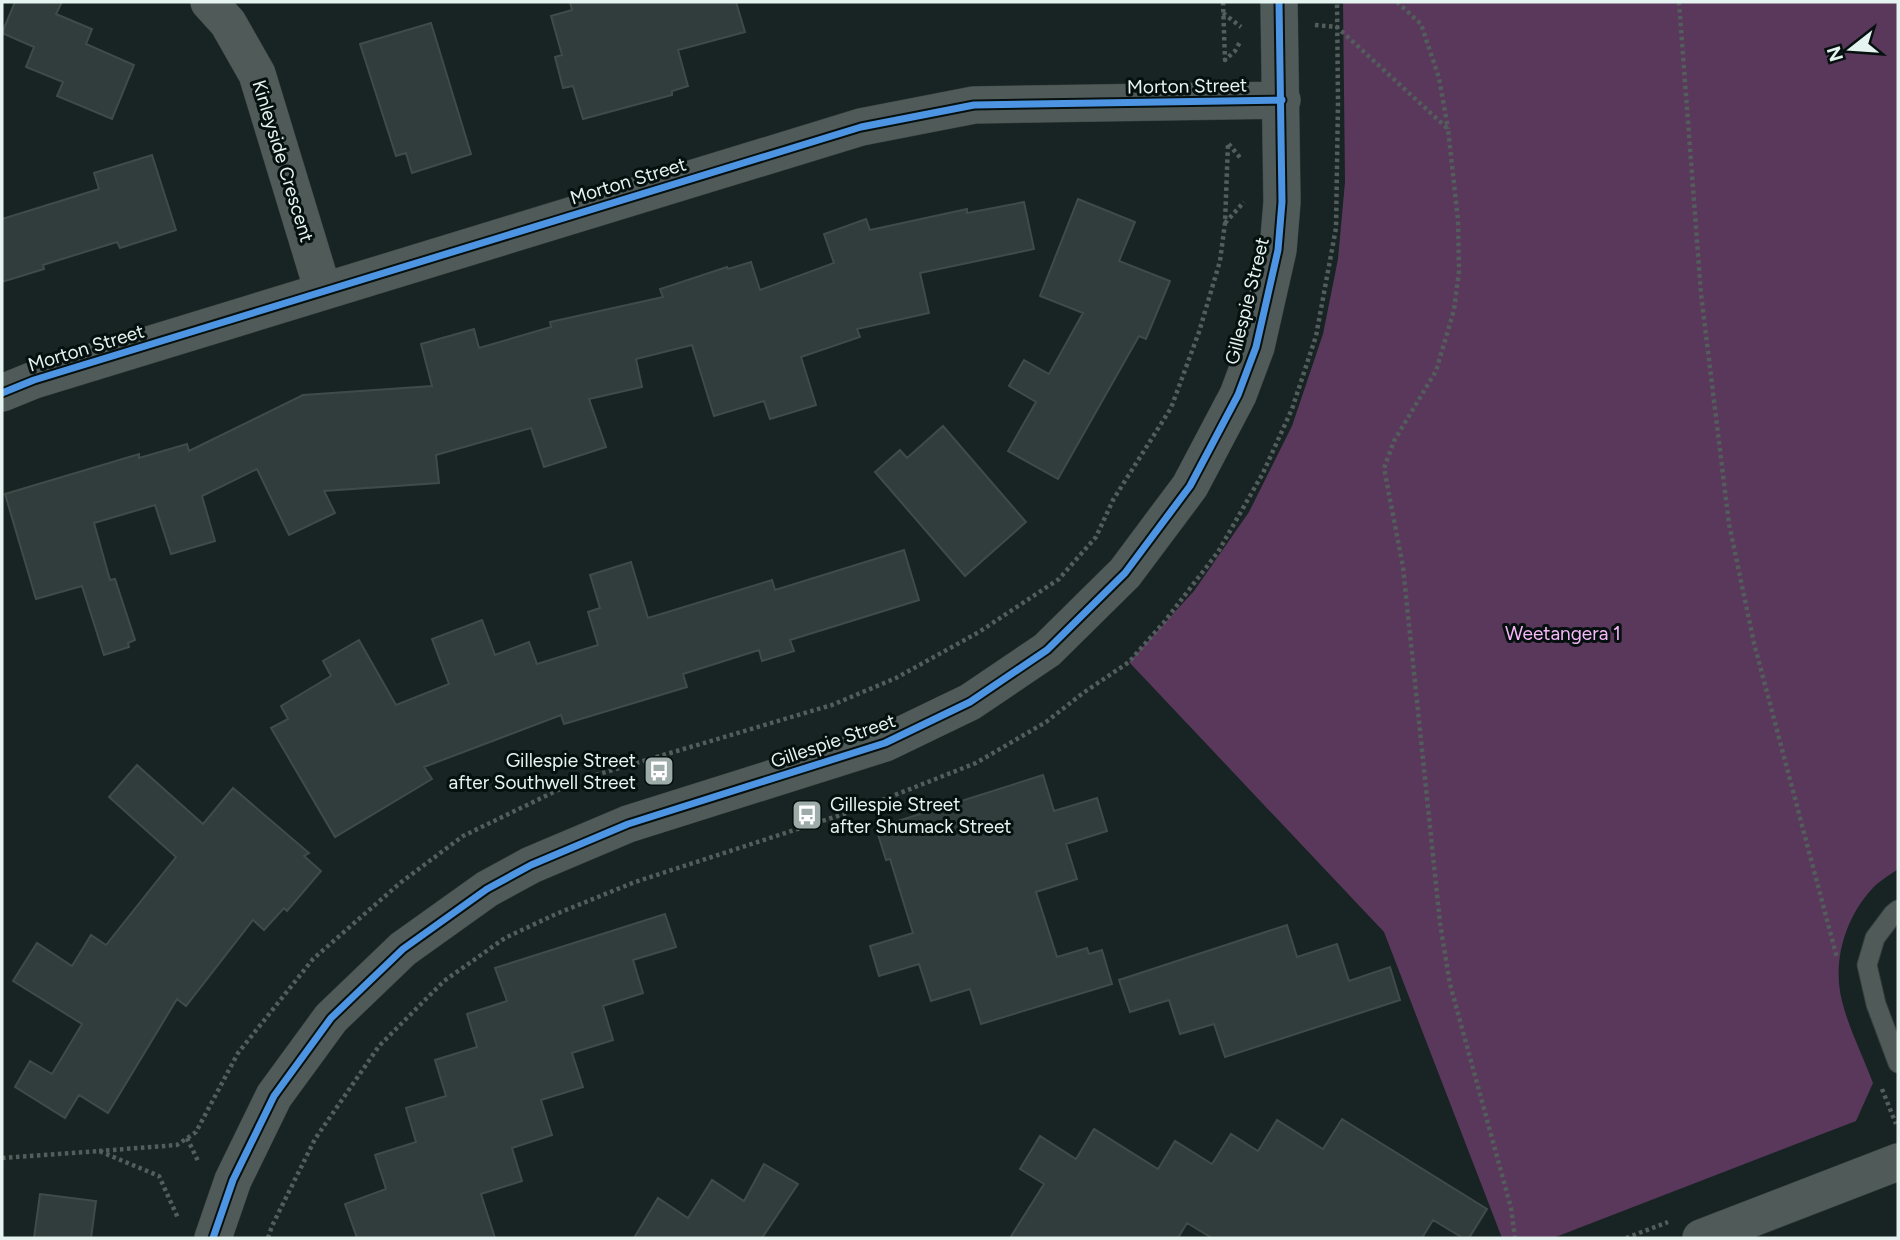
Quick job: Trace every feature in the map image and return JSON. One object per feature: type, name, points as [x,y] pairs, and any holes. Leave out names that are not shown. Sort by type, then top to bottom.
[{"type":"street","name":"Kinleyside Crescent","points":[[209,2],[228,23],[257,74],[323,291]]},
{"type":"street","name":"Gillespie Street","points":[[213,1238],[233,1180],[274,1096],[331,1018],[403,949],[486,889],[531,864],[628,824],[885,743],[970,702],[1046,650],[1125,573],[1190,486],[1238,395],[1256,347],[1278,250],[1282,202],[1279,12]]},
{"type":"street","name":"Morton Street","points":[[2,393],[34,380],[861,127],[974,105],[1282,100]]},
{"type":"street","points":[[1701,1238],[1898,1162]]},
{"type":"lane","points":[[1898,910],[1875,938],[1867,965],[1876,1004],[1898,1063]]},
{"type":"path","points":[[1223,2],[1223,13],[1224,36],[1224,60],[1235,51],[1243,37],[1241,26],[1223,13]]},
{"type":"path","points":[[268,1238],[315,1139],[379,1046],[444,981],[505,938],[635,882],[862,808],[976,763],[1046,722],[1129,662],[1165,621],[1224,541],[1263,473],[1292,409],[1316,336],[1336,228],[1337,2]]},
{"type":"path","points":[[1397,2],[1421,24],[1439,78],[1448,129],[1458,220],[1459,271],[1454,310],[1436,371],[1394,441],[1384,468],[1403,567],[1446,959],[1465,1042],[1511,1208],[1516,1238]]},
{"type":"path","points":[[1679,2],[1701,294],[1730,524],[1754,643],[1839,964]]},
{"type":"path","points":[[1279,12],[1337,27],[1448,129]]},
{"type":"path","points":[[2,1158],[177,1145],[196,1132],[238,1054],[313,959],[400,883],[463,836],[596,775],[832,705],[897,678],[979,632],[1059,579],[1096,537],[1113,500],[1171,408],[1199,332],[1220,261],[1225,223],[1228,144],[1242,161],[1246,172]]},
{"type":"path","points":[[1225,223],[1244,201],[1247,192]]},
{"type":"path","points":[[1881,1088],[1896,1125]]},
{"type":"path","points":[[99,1151],[159,1176],[181,1223]]},
{"type":"green space","name":"Weetangera 1","points":[[1343,2],[1898,2],[1898,869],[1875,886],[1855,913],[1843,941],[1839,971],[1839,986],[1845,1011],[1873,1083],[1856,1121],[1553,1238],[1502,1238],[1384,932],[1129,662],[1194,591],[1249,512],[1292,426],[1323,334],[1338,259],[1345,182]]},
{"type":"building","points":[[15,2],[62,2],[56,14],[92,29],[86,44],[134,65],[112,119],[57,96],[63,82],[26,67],[34,47],[2,33]]},
{"type":"building","points":[[570,2],[736,2],[745,32],[678,50],[688,86],[672,91],[672,95],[583,119],[573,86],[563,88],[555,57],[562,55],[551,16],[572,10]]},
{"type":"building","points":[[431,23],[471,154],[412,173],[406,153],[396,156],[360,44]]},
{"type":"building","points":[[152,155],[176,230],[120,248],[117,242],[43,265],[44,269],[2,282],[2,219],[99,189],[94,173]]},
{"type":"building","points":[[1078,199],[1135,222],[1119,261],[1170,281],[1146,339],[1139,336],[1058,479],[1008,451],[1036,402],[1009,386],[1024,360],[1049,374],[1083,313],[1040,296]]},
{"type":"building","points":[[1024,202],[1034,249],[920,273],[929,313],[857,329],[860,337],[801,357],[816,405],[770,419],[764,401],[714,416],[692,345],[636,359],[642,387],[589,399],[606,447],[544,467],[531,428],[436,455],[439,483],[324,491],[335,513],[289,535],[257,469],[202,496],[215,541],[171,554],[155,505],[94,523],[110,580],[115,579],[135,640],[128,643],[129,647],[104,655],[82,586],[36,599],[5,494],[139,454],[139,458],[187,444],[189,451],[303,395],[432,386],[421,344],[474,329],[479,348],[551,327],[550,322],[663,297],[660,289],[751,262],[760,290],[834,263],[824,234],[866,219],[870,230],[967,209],[967,213]]},
{"type":"building","points":[[943,426],[1026,522],[965,576],[875,472],[900,450],[907,458]]},
{"type":"building","points":[[904,550],[919,600],[790,640],[794,651],[762,661],[759,650],[683,674],[687,687],[564,724],[561,715],[424,767],[432,779],[335,837],[271,728],[288,719],[281,706],[331,676],[323,661],[359,640],[396,705],[449,684],[432,639],[482,620],[495,655],[529,642],[537,664],[598,645],[588,612],[600,608],[590,575],[631,562],[648,618],[772,580],[775,590]]},
{"type":"building","points":[[137,765],[203,824],[233,788],[309,853],[304,856],[321,871],[287,911],[284,908],[264,930],[253,920],[186,1006],[177,999],[108,1113],[79,1095],[65,1118],[15,1087],[30,1061],[52,1074],[82,1024],[13,981],[37,943],[72,966],[91,935],[106,945],[176,857],[109,797]]},
{"type":"building","points":[[1043,775],[1054,811],[1097,798],[1107,831],[1066,844],[1077,879],[1036,892],[1057,957],[1087,948],[1089,954],[1102,950],[1112,984],[981,1024],[970,989],[931,1001],[919,964],[879,976],[870,946],[913,933],[890,859],[886,860],[876,828]]},
{"type":"building","points":[[665,914],[676,947],[633,960],[643,993],[603,1006],[613,1040],[572,1053],[583,1087],[541,1100],[552,1135],[512,1148],[522,1181],[481,1194],[495,1238],[357,1238],[345,1204],[386,1189],[375,1155],[416,1142],[406,1108],[446,1096],[435,1060],[477,1047],[467,1014],[507,1001],[495,968]]},
{"type":"building","points":[[1287,925],[1297,957],[1337,944],[1349,981],[1390,967],[1400,1000],[1225,1057],[1214,1024],[1180,1034],[1169,1000],[1130,1012],[1119,980]]},
{"type":"building","points":[[1342,1119],[1487,1209],[1469,1238],[1463,1238],[1433,1220],[1422,1238],[1212,1238],[1187,1223],[1178,1238],[1010,1238],[1044,1184],[1020,1169],[1040,1136],[1076,1159],[1094,1129],[1158,1169],[1175,1141],[1212,1164],[1231,1134],[1258,1151],[1277,1120],[1323,1149]]},
{"type":"building","points":[[764,1164],[798,1184],[762,1238],[634,1238],[658,1198],[688,1218],[712,1180],[744,1201]]},
{"type":"building","points":[[40,1194],[96,1201],[91,1238],[34,1238]]},
{"type":"cycle path","points":[[213,1238],[233,1180],[274,1096],[331,1018],[403,949],[487,889],[531,865],[628,824],[885,743],[970,702],[1047,650],[1125,573],[1190,486],[1238,395],[1256,347],[1278,250],[1282,202],[1279,2]]},
{"type":"cycle path","points":[[2,393],[34,380],[861,127],[974,105],[1282,100]]},
{"type":"place","name":"Gillespie Street after Southwell Street","points":[[659,771]]},
{"type":"place","name":"Gillespie Street after Shumack Street","points":[[807,815]]}]
